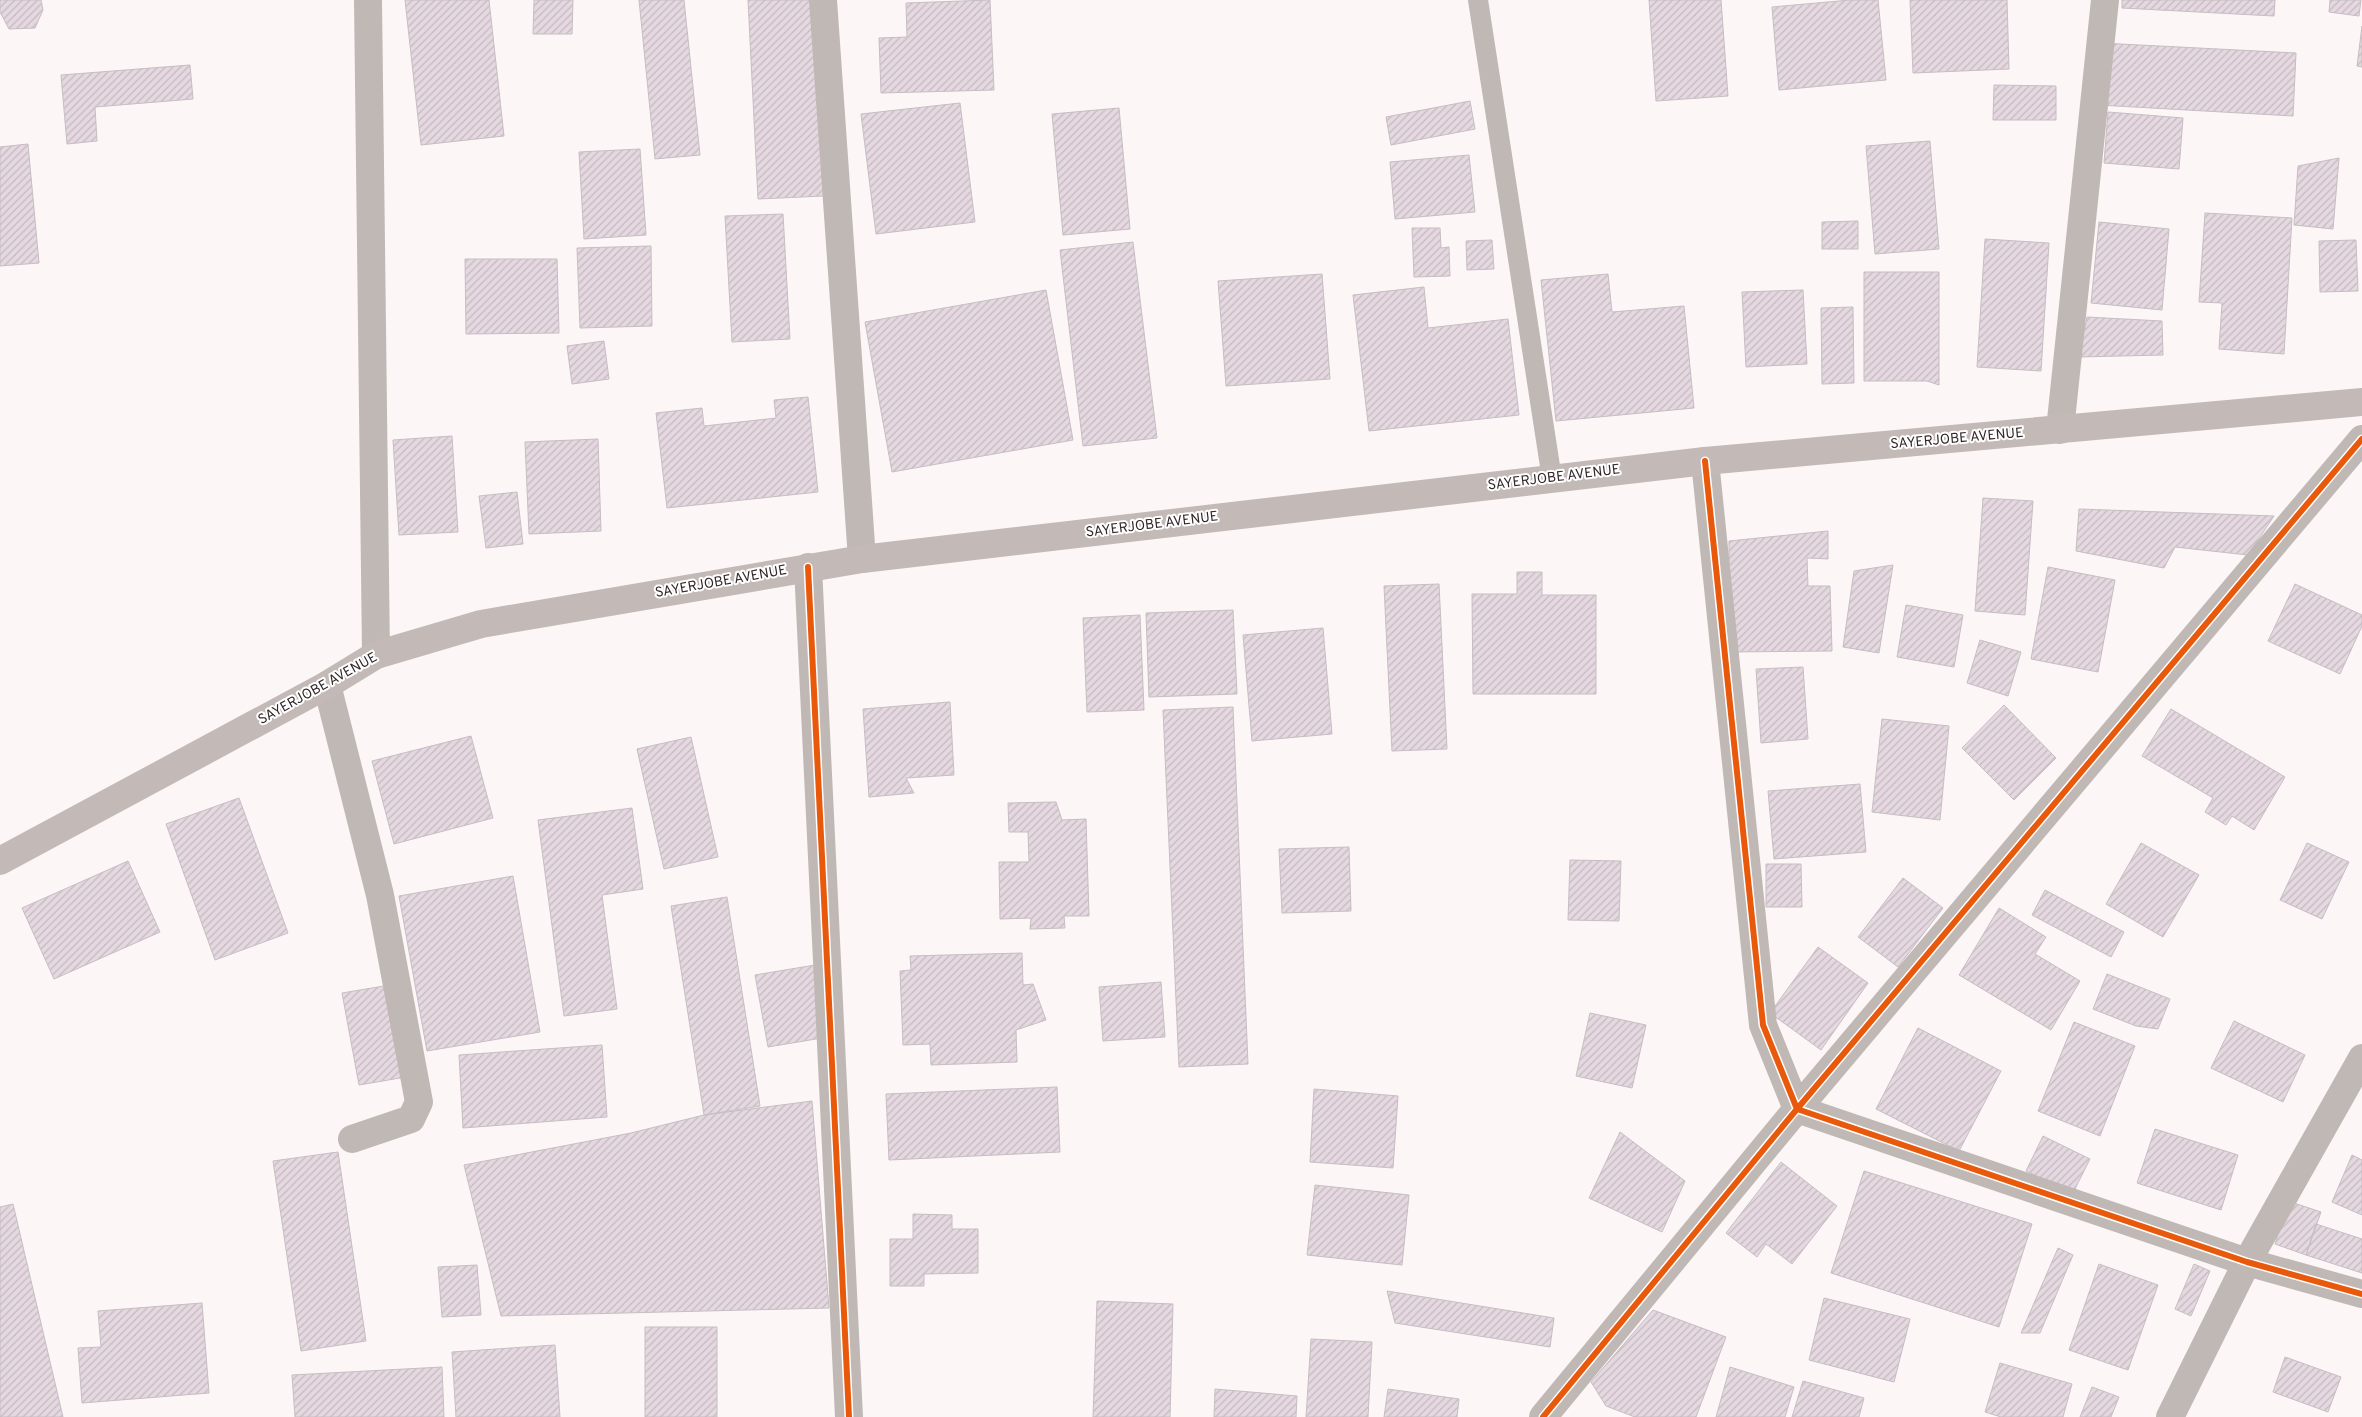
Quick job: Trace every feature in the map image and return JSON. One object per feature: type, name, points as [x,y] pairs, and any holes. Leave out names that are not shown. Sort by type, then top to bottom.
[{"type":"main road","name":"SAYERJOBE AVENUE","points":[[0,860],[327,685],[376,655],[481,624],[808,567],[1552,478],[1705,461],[2362,402]]},
{"type":"street","points":[[368,0],[376,655]]},
{"type":"street","points":[[823,0],[862,560]]},
{"type":"street","points":[[2060,430],[2106,0]]},
{"type":"street","points":[[1543,1417],[1797,1109],[2362,439]]},
{"type":"street","points":[[1705,461],[1763,1025],[1797,1109],[2247,1262],[2362,1294]]},
{"type":"street","points":[[808,567],[849,1417]]},
{"type":"street","points":[[327,685],[380,895],[419,1102],[411,1119],[352,1139]]},
{"type":"street","points":[[2170,1417],[2247,1262],[2362,1058]]},
{"type":"lane","points":[[1478,0],[1552,478]]},
{"type":"building","points":[[0,0],[41,0],[43,10],[35,28],[9,29],[0,12]]},
{"type":"building","points":[[405,0],[489,0],[504,136],[421,145]]},
{"type":"building","points":[[534,0],[573,0],[572,34],[533,34]]},
{"type":"building","points":[[639,0],[684,0],[700,155],[655,159]]},
{"type":"building","points":[[748,0],[814,0],[824,196],[758,199]]},
{"type":"building","points":[[990,0],[994,90],[881,93],[879,38],[907,37],[906,3]]},
{"type":"building","points":[[1649,0],[1721,0],[1728,96],[1656,101]]},
{"type":"building","points":[[1850,0],[1878,0],[1886,80],[1779,90],[1772,7]]},
{"type":"building","points":[[1910,0],[2007,0],[2009,69],[1913,73]]},
{"type":"building","points":[[2122,0],[2275,0],[2274,16],[2122,8]]},
{"type":"building","points":[[2330,0],[2361,0],[2359,16],[2329,12]]},
{"type":"building","points":[[2362,26],[2362,67],[2357,66]]},
{"type":"building","points":[[2101,43],[2296,53],[2293,116],[2098,105]]},
{"type":"building","points":[[190,65],[193,99],[95,107],[97,141],[67,144],[61,75]]},
{"type":"building","points":[[1994,85],[2056,86],[2056,120],[1993,120]]},
{"type":"building","points":[[1470,101],[1475,129],[1391,145],[1386,117]]},
{"type":"building","points":[[960,103],[975,222],[876,234],[861,114]]},
{"type":"building","points":[[1119,108],[1130,229],[1063,235],[1052,114]]},
{"type":"building","points":[[2108,112],[2183,118],[2179,169],[2104,163]]},
{"type":"building","points":[[1930,141],[1939,249],[1875,254],[1866,146]]},
{"type":"building","points":[[28,144],[39,263],[0,266],[0,147]]},
{"type":"building","points":[[640,149],[646,235],[584,239],[579,152]]},
{"type":"building","points":[[1469,155],[1475,212],[1395,219],[1390,162]]},
{"type":"building","points":[[2339,158],[2333,229],[2294,225],[2298,166]]},
{"type":"building","points":[[2205,213],[2292,218],[2284,354],[2219,349],[2222,303],[2199,302]]},
{"type":"building","points":[[783,214],[790,339],[732,342],[725,216]]},
{"type":"building","points":[[1858,221],[1858,249],[1822,249],[1822,222]]},
{"type":"building","points":[[2099,222],[2169,229],[2162,310],[2091,303]]},
{"type":"building","points":[[1412,228],[1440,228],[1441,248],[1449,247],[1450,276],[1414,277]]},
{"type":"building","points":[[1985,239],[2049,243],[2041,371],[1977,367]]},
{"type":"building","points":[[1492,240],[1494,269],[1467,270],[1466,241]]},
{"type":"building","points":[[2356,240],[2358,291],[2320,292],[2319,241]]},
{"type":"building","points":[[1133,242],[1157,438],[1083,446],[1060,250]]},
{"type":"building","points":[[651,246],[652,326],[580,328],[577,248]]},
{"type":"building","points":[[465,259],[557,259],[559,333],[466,334]]},
{"type":"building","points":[[1864,272],[1939,272],[1939,385],[1927,381],[1864,381]]},
{"type":"building","points":[[1322,274],[1330,379],[1226,386],[1218,281]]},
{"type":"building","points":[[1608,274],[1612,312],[1684,306],[1694,408],[1556,421],[1541,280]]},
{"type":"building","points":[[1424,287],[1428,328],[1508,319],[1519,415],[1369,431],[1353,295]]},
{"type":"building","points":[[1046,290],[1073,440],[892,472],[865,322]]},
{"type":"building","points":[[1803,290],[1807,364],[1746,367],[1742,292]]},
{"type":"building","points":[[1853,307],[1854,383],[1822,384],[1821,308]]},
{"type":"building","points":[[2087,317],[2162,321],[2163,355],[2079,357]]},
{"type":"building","points":[[604,341],[609,379],[572,384],[567,346]]},
{"type":"building","points":[[808,397],[818,492],[667,508],[656,413],[702,408],[704,426],[776,418],[774,400]]},
{"type":"building","points":[[452,436],[458,532],[399,535],[393,440]]},
{"type":"building","points":[[598,439],[601,531],[529,534],[525,442]]},
{"type":"building","points":[[517,492],[523,544],[486,548],[479,496]]},
{"type":"building","points":[[1983,498],[2033,501],[2025,615],[1975,611]]},
{"type":"building","points":[[2079,509],[2274,516],[2248,555],[2175,547],[2164,568],[2076,551]]},
{"type":"building","points":[[1828,531],[1828,559],[1807,558],[1808,586],[1830,586],[1832,651],[1729,652],[1729,541]]},
{"type":"building","points":[[1893,565],[1879,653],[1843,647],[1854,571]]},
{"type":"building","points":[[2048,567],[2115,580],[2098,672],[2031,659]]},
{"type":"building","points":[[1517,572],[1542,572],[1542,595],[1596,595],[1596,694],[1473,694],[1472,594],[1517,594]]},
{"type":"building","points":[[1439,584],[1447,749],[1392,751],[1384,586]]},
{"type":"building","points":[[2295,584],[2362,615],[2362,626],[2340,674],[2268,641]]},
{"type":"building","points":[[1906,605],[1963,615],[1954,667],[1897,657]]},
{"type":"building","points":[[1233,610],[1237,694],[1149,697],[1146,613]]},
{"type":"building","points":[[1140,615],[1144,710],[1087,712],[1083,618]]},
{"type":"building","points":[[1323,628],[1332,734],[1252,741],[1243,635]]},
{"type":"building","points":[[1980,640],[2021,652],[2008,696],[1967,683]]},
{"type":"building","points":[[1803,667],[1808,739],[1761,743],[1756,669]]},
{"type":"building","points":[[950,702],[954,775],[906,778],[914,793],[869,797],[863,709]]},
{"type":"building","points":[[2004,705],[2056,758],[2014,800],[1962,748]]},
{"type":"building","points":[[1233,707],[1248,1064],[1179,1067],[1163,710]]},
{"type":"building","points":[[2171,709],[2285,777],[2254,830],[2232,816],[2226,825],[2205,812],[2213,798],[2142,756]]},
{"type":"building","points":[[1882,719],[1949,726],[1940,820],[1872,812]]},
{"type":"building","points":[[471,736],[493,818],[394,844],[372,761]]},
{"type":"building","points":[[691,737],[718,857],[664,869],[637,749]]},
{"type":"building","points":[[1860,784],[1866,852],[1774,859],[1768,791]]},
{"type":"building","points":[[239,798],[288,933],[215,960],[166,824]]},
{"type":"building","points":[[1056,802],[1062,820],[1086,819],[1089,916],[1064,916],[1065,928],[1030,929],[1031,918],[1000,919],[999,862],[1029,862],[1028,832],[1009,832],[1008,803]]},
{"type":"building","points":[[632,808],[643,889],[602,895],[617,1009],[564,1016],[538,820]]},
{"type":"building","points":[[2141,843],[2199,875],[2163,937],[2106,904]]},
{"type":"building","points":[[2307,843],[2349,862],[2322,919],[2280,900]]},
{"type":"building","points":[[1349,847],[1351,911],[1282,913],[1279,849]]},
{"type":"building","points":[[1570,860],[1621,861],[1619,921],[1568,920]]},
{"type":"building","points":[[128,861],[160,932],[54,979],[22,908]]},
{"type":"building","points":[[1766,864],[1801,864],[1802,907],[1766,907]]},
{"type":"building","points":[[513,876],[540,1032],[427,1051],[399,896]]},
{"type":"building","points":[[1903,878],[1943,908],[1898,967],[1858,937]]},
{"type":"building","points":[[2045,890],[2124,932],[2111,957],[2032,915]]},
{"type":"building","points":[[727,897],[760,1106],[704,1115],[671,906]]},
{"type":"building","points":[[1999,908],[2046,937],[2035,954],[2080,981],[2051,1030],[1959,975]]},
{"type":"building","points":[[1818,947],[1868,983],[1821,1050],[1770,1013]]},
{"type":"building","points":[[1022,953],[1023,985],[1033,984],[1046,1020],[1016,1030],[1017,1062],[931,1065],[930,1044],[903,1045],[900,971],[911,970],[910,956]]},
{"type":"building","points":[[815,965],[828,1037],[768,1047],[755,975]]},
{"type":"building","points":[[2107,974],[2170,999],[2158,1029],[2136,1026],[2093,1009]]},
{"type":"building","points":[[1161,982],[1165,1037],[1103,1041],[1099,987]]},
{"type":"building","points":[[390,985],[406,1077],[359,1085],[342,993]]},
{"type":"building","points":[[1590,1013],[1646,1025],[1632,1088],[1576,1076]]},
{"type":"building","points":[[2234,1021],[2305,1055],[2283,1102],[2211,1068]]},
{"type":"building","points":[[2074,1022],[2135,1046],[2100,1136],[2038,1111]]},
{"type":"building","points":[[1918,1028],[2001,1071],[1959,1151],[1876,1109]]},
{"type":"building","points":[[602,1045],[607,1117],[463,1128],[459,1055]]},
{"type":"building","points":[[1057,1087],[1060,1152],[889,1160],[886,1094]]},
{"type":"building","points":[[1314,1089],[1398,1096],[1393,1168],[1310,1162]]},
{"type":"building","points":[[812,1101],[829,1308],[501,1316],[464,1165],[631,1133],[704,1115]]},
{"type":"building","points":[[2155,1129],[2238,1155],[2221,1210],[2137,1183]]},
{"type":"building","points":[[1620,1132],[1685,1181],[1662,1232],[1589,1198]]},
{"type":"building","points":[[2043,1136],[2090,1159],[2073,1193],[2026,1171]]},
{"type":"building","points":[[338,1152],[366,1341],[301,1351],[273,1161]]},
{"type":"building","points":[[2352,1155],[2362,1160],[2362,1215],[2332,1202]]},
{"type":"building","points":[[1781,1162],[1837,1206],[1792,1264],[1766,1244],[1757,1257],[1726,1233]]},
{"type":"building","points":[[1864,1171],[2032,1224],[1999,1327],[1831,1273]]},
{"type":"building","points":[[1315,1185],[1409,1195],[1402,1265],[1307,1255]]},
{"type":"building","points":[[2288,1201],[2321,1212],[2306,1255],[2275,1244]]},
{"type":"building","points":[[13,1204],[63,1417],[0,1417],[0,1207]]},
{"type":"building","points":[[913,1214],[952,1215],[952,1229],[978,1229],[978,1273],[924,1274],[924,1286],[890,1286],[890,1239],[913,1239]]},
{"type":"building","points":[[2316,1224],[2362,1239],[2362,1273],[2306,1255]]},
{"type":"building","points":[[2058,1248],[2073,1255],[2040,1333],[2021,1333]]},
{"type":"building","points":[[2099,1264],[2158,1285],[2128,1370],[2069,1350]]},
{"type":"building","points":[[2194,1264],[2210,1271],[2191,1316],[2175,1309]]},
{"type":"building","points":[[477,1265],[481,1315],[442,1317],[438,1267]]},
{"type":"building","points":[[1387,1291],[1554,1318],[1550,1347],[1395,1323]]},
{"type":"building","points":[[1824,1298],[1910,1319],[1894,1382],[1809,1360]]},
{"type":"building","points":[[1097,1301],[1173,1304],[1170,1417],[1093,1417]]},
{"type":"building","points":[[202,1303],[209,1393],[82,1403],[78,1348],[101,1347],[98,1311]]},
{"type":"building","points":[[1653,1310],[1726,1337],[1696,1417],[1635,1417],[1606,1406],[1591,1382]]},
{"type":"building","points":[[645,1327],[717,1327],[717,1417],[645,1417]]},
{"type":"building","points":[[1311,1339],[1372,1342],[1368,1417],[1306,1417]]},
{"type":"building","points":[[555,1345],[560,1417],[456,1417],[452,1352]]},
{"type":"building","points":[[2285,1357],[2341,1377],[2328,1412],[2273,1392]]},
{"type":"building","points":[[2000,1363],[2072,1384],[2063,1417],[2001,1417],[1985,1412]]},
{"type":"building","points":[[442,1367],[444,1417],[295,1417],[292,1375]]},
{"type":"building","points":[[1730,1367],[1794,1387],[1785,1417],[1716,1417]]},
{"type":"building","points":[[1803,1381],[1864,1398],[1859,1417],[1792,1417]]},
{"type":"building","points":[[2092,1387],[2119,1397],[2111,1417],[2080,1417]]},
{"type":"building","points":[[1215,1389],[1297,1396],[1296,1417],[1214,1417]]},
{"type":"building","points":[[1388,1389],[1459,1399],[1457,1417],[1384,1417]]},
{"type":"cycle path","points":[[1543,1417],[1797,1109],[2362,439]]},
{"type":"cycle path","points":[[1705,461],[1763,1025],[1797,1109],[2247,1262],[2362,1294]]},
{"type":"cycle path","points":[[808,567],[849,1417]]}]
